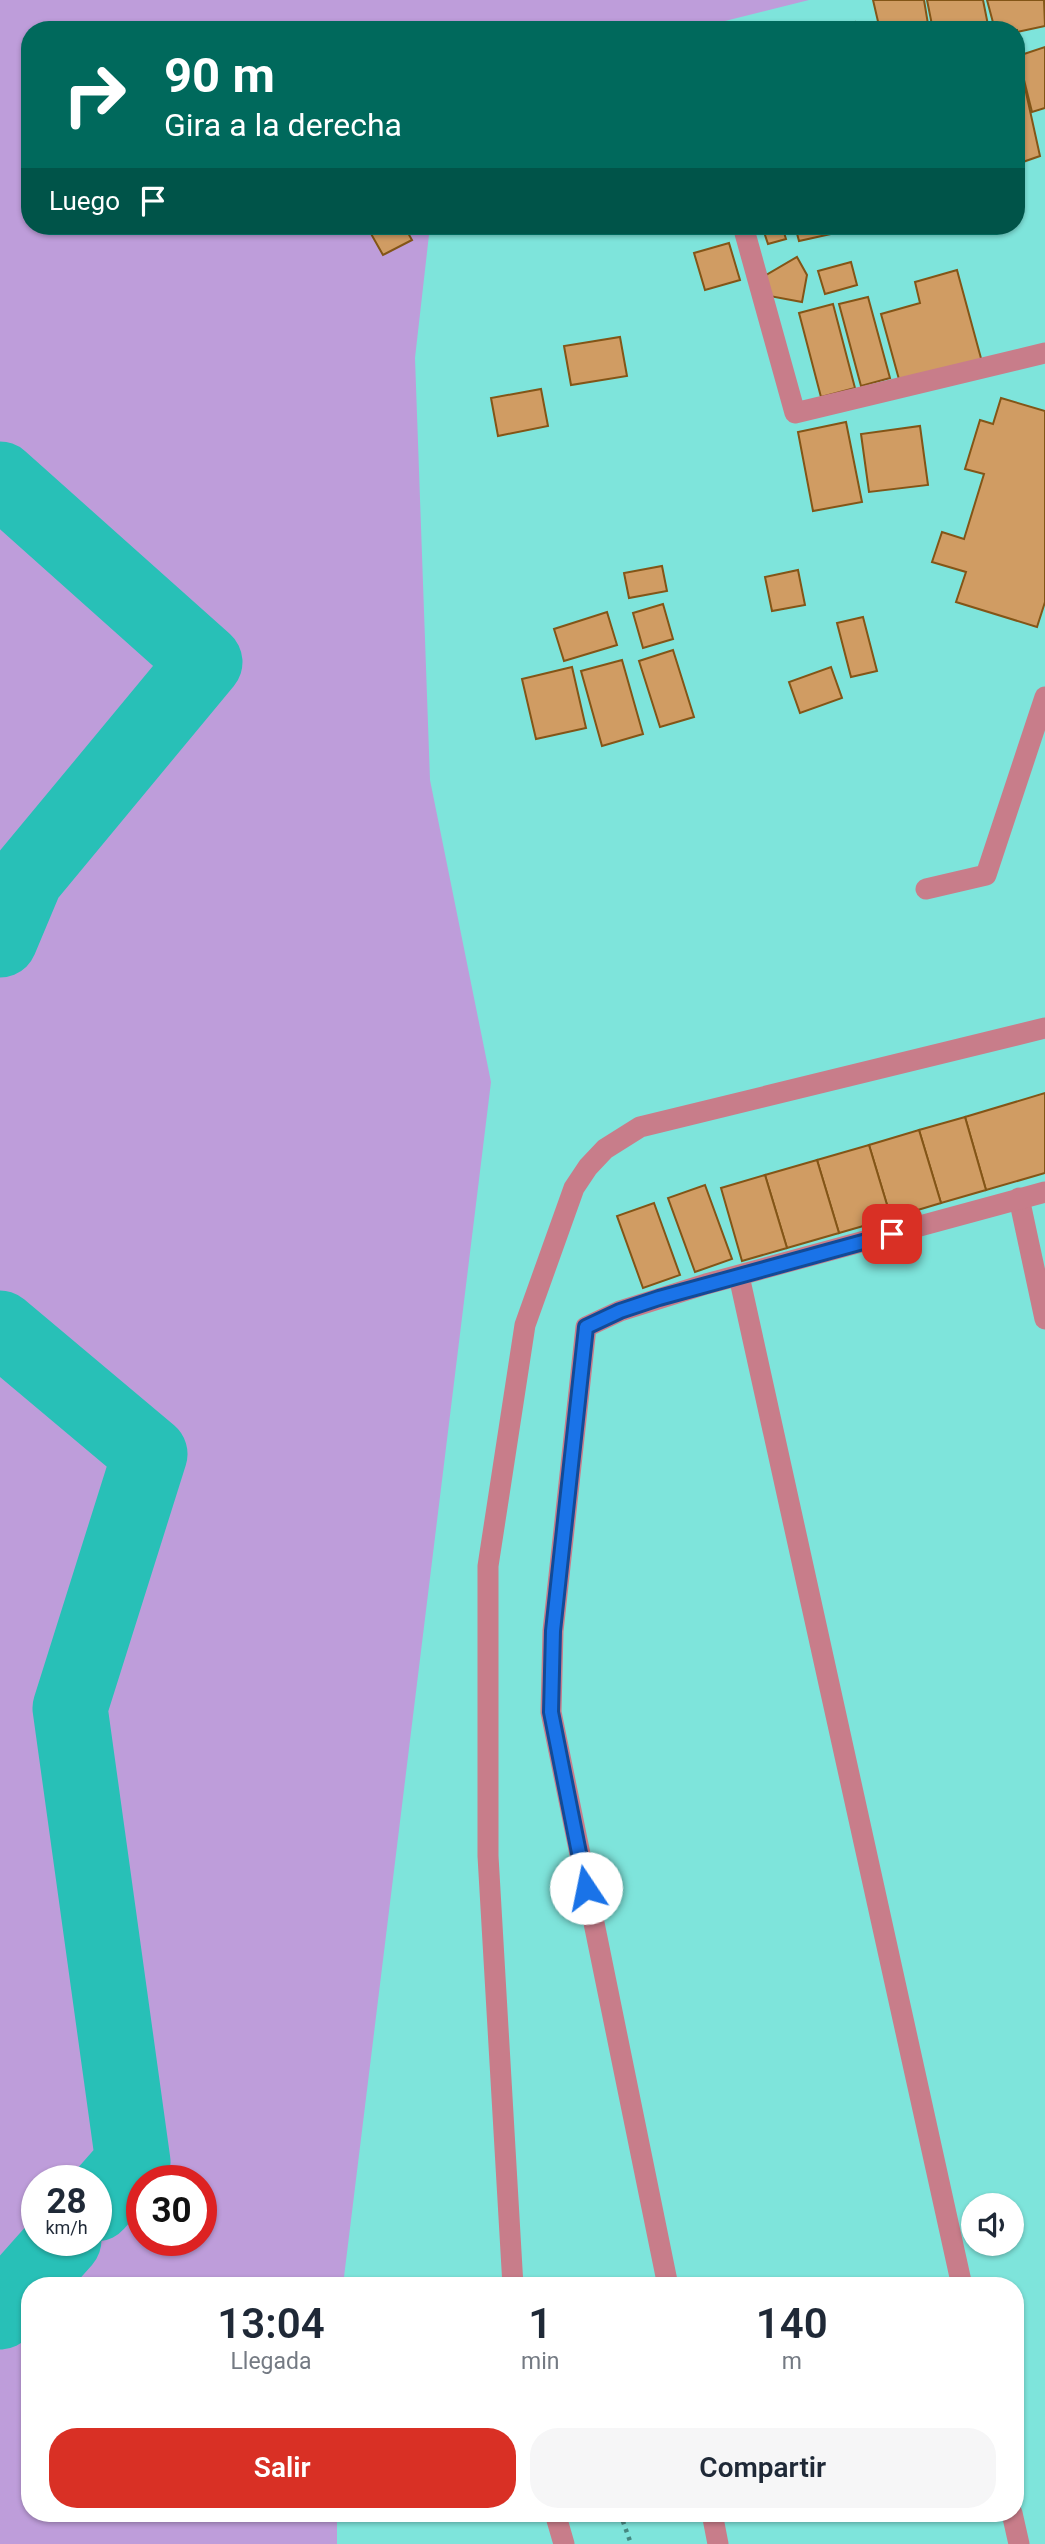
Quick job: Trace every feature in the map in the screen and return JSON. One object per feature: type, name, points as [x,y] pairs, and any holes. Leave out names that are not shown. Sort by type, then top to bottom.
[{"type":"street","points":[[745,235],[794,413],[1045,353]]},
{"type":"street","points":[[926,889],[986,875],[1045,697]]},
{"type":"street","points":[[512,2277],[488,1856],[488,1566],[525,1325],[574,1188],[588,1167],[605,1149],[640,1127],[1045,1028]]},
{"type":"street","points":[[666,2277],[551,1712],[553,1631],[586,1327],[620,1311],[739,1276],[1045,1192]]},
{"type":"street","points":[[1019,1198],[1045,1319]]},
{"type":"street","points":[[739,1276],[960,2277]]},
{"type":"street","points":[[558,2522],[564,2544]]},
{"type":"street","points":[[714,2522],[718,2544]]},
{"type":"street","points":[[1014,2522],[1019,2544]]},
{"type":"path","points":[[623,2522],[631,2544]]},
{"type":"shaded area","points":[[0,0],[809,0],[725,21],[21,21],[21,235],[429,235],[415,358],[430,780],[491,1082],[344,2277],[21,2277],[21,2522],[337,2522],[337,2544],[0,2544]]},
{"type":"building","points":[[873,0],[924,0],[928,21],[878,21]]},
{"type":"building","points":[[927,0],[983,0],[987,21],[931,21]]},
{"type":"building","points":[[987,0],[1044,0],[1045,26],[1025,30],[1025,21],[993,21]]},
{"type":"building","points":[[1045,47],[1045,108],[1032,112],[1025,84],[1025,54]]},
{"type":"building","points":[[1025,88],[1040,156],[1025,161]]},
{"type":"building","points":[[372,235],[409,235],[412,240],[383,255]]},
{"type":"building","points":[[765,235],[785,235],[786,239],[768,244]]},
{"type":"building","points":[[797,235],[826,235],[799,241]]},
{"type":"building","points":[[729,243],[740,280],[705,290],[694,253]]},
{"type":"building","points":[[797,257],[807,275],[802,302],[764,295],[761,278]]},
{"type":"building","points":[[851,262],[857,285],[825,294],[818,271]]},
{"type":"building","points":[[957,270],[982,362],[900,383],[881,314],[920,303],[915,282]]},
{"type":"building","points":[[868,297],[890,378],[861,386],[839,304]]},
{"type":"building","points":[[833,304],[855,388],[821,397],[799,313]]},
{"type":"building","points":[[620,337],[627,376],[571,385],[564,346]]},
{"type":"building","points":[[541,389],[548,426],[498,436],[491,398]]},
{"type":"building","points":[[1001,398],[1045,411],[1045,602],[1037,627],[956,602],[966,572],[932,562],[942,532],[964,539],[984,474],[965,469],[980,420],[993,424]]},
{"type":"building","points":[[846,422],[862,502],[813,511],[798,432]]},
{"type":"building","points":[[920,426],[928,485],[869,492],[861,434]]},
{"type":"building","points":[[662,566],[667,591],[629,598],[624,573]]},
{"type":"building","points":[[798,570],[805,605],[772,611],[765,577]]},
{"type":"building","points":[[663,604],[673,639],[643,648],[633,613]]},
{"type":"building","points":[[607,612],[617,645],[564,661],[554,629]]},
{"type":"building","points":[[863,617],[877,671],[851,677],[837,623]]},
{"type":"building","points":[[673,650],[694,717],[660,727],[639,661]]},
{"type":"building","points":[[622,660],[643,734],[602,746],[581,671]]},
{"type":"building","points":[[572,667],[586,728],[536,739],[522,679]]},
{"type":"building","points":[[831,667],[842,698],[800,713],[789,682]]},
{"type":"building","points":[[1045,1093],[1045,1173],[986,1190],[965,1117]]},
{"type":"building","points":[[965,1117],[986,1190],[941,1203],[919,1130]]},
{"type":"building","points":[[919,1130],[941,1203],[891,1218],[869,1145]]},
{"type":"building","points":[[869,1145],[891,1218],[839,1233],[817,1160]]},
{"type":"building","points":[[817,1160],[839,1233],[787,1248],[765,1175]]},
{"type":"building","points":[[765,1175],[787,1248],[742,1261],[721,1188]]},
{"type":"building","points":[[705,1185],[732,1259],[695,1272],[668,1198]]},
{"type":"building","points":[[654,1203],[680,1275],[643,1288],[617,1216]]},
{"type":"waterway","points":[[0,479],[205,662],[26,878],[0,940]]},
{"type":"waterway","points":[[0,1328],[150,1454],[70,1708],[133,2162],[112,2186]]},
{"type":"waterway","points":[[31,2277],[50,2256]]},
{"type":"waterway","points":[[0,2312],[21,2288]]},
{"type":"route","points":[[586,1888],[551,1712],[553,1631],[575,1408],[586,1327],[620,1311],[659,1298],[892,1234]]}]
